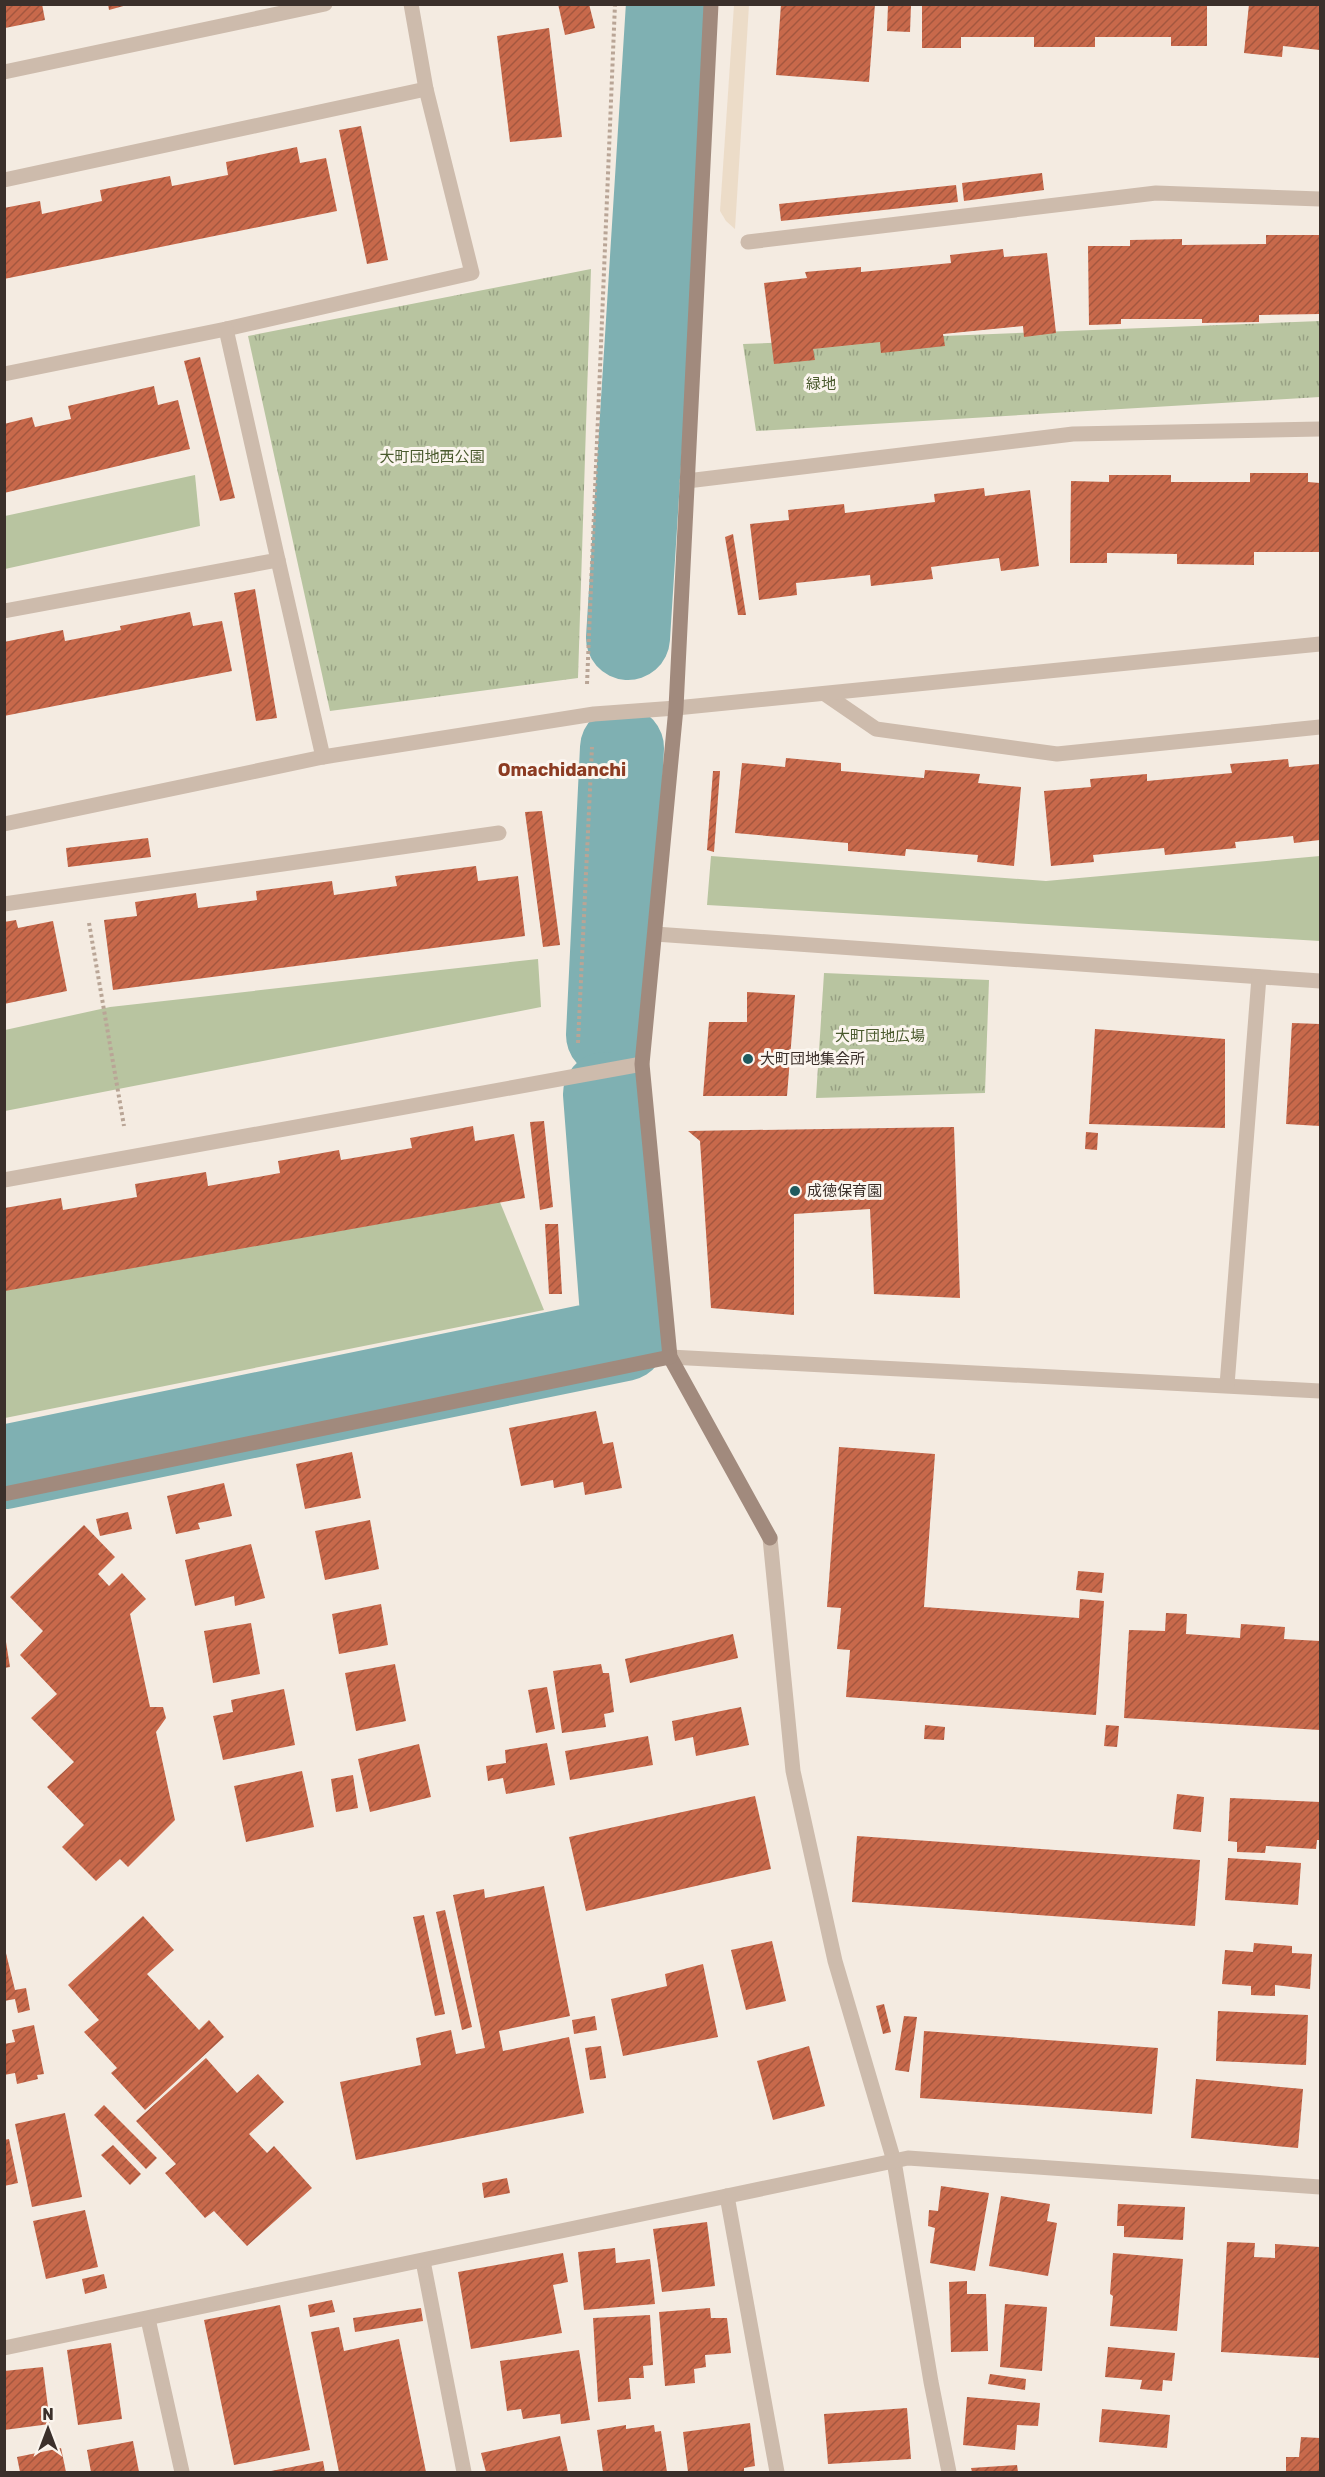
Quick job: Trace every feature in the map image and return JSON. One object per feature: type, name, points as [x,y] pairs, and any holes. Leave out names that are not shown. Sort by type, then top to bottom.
[{"type":"street","points":[[4,72],[325,4]]},
{"type":"street","points":[[4,374],[226,329],[472,273],[426,89],[411,4]]},
{"type":"street","points":[[711,4],[676,708],[642,1064],[670,1357],[770,1538],[793,1771],[835,1961],[894,2161],[931,2382],[949,2472]]},
{"type":"street","points":[[4,180],[426,89]]},
{"type":"street","points":[[748,242],[1156,193],[1320,200]]},
{"type":"street","points":[[226,329],[323,757]]},
{"type":"street","points":[[687,481],[1072,434],[1320,429]]},
{"type":"street","points":[[4,611],[278,560]]},
{"type":"street","points":[[4,824],[323,757],[594,714],[825,694],[1320,644]]},
{"type":"street","points":[[825,694],[876,729],[1057,754],[1320,727]]},
{"type":"street","points":[[4,904],[499,833]]},
{"type":"street","points":[[655,934],[1320,981]]},
{"type":"street","points":[[1227,1385],[1259,977]]},
{"type":"street","points":[[4,1180],[642,1064]]},
{"type":"street","points":[[4,1494],[670,1357],[1320,1391]]},
{"type":"street","points":[[4,2348],[908,2158],[1320,2187]]},
{"type":"street","points":[[727,2196],[777,2472]]},
{"type":"street","points":[[423,2261],[464,2472]]},
{"type":"street","points":[[148,2319],[182,2472]]},
{"type":"path","points":[[577,1076],[594,714],[586,687],[615,4]]},
{"type":"path","points":[[84,893],[130,1157]]},
{"type":"green space","name":"大町団地西公園","points":[[591,269],[578,678],[330,711],[248,336]]},
{"type":"green space","name":"緑地","points":[[1320,321],[1320,397],[756,431],[743,344]]},
{"type":"green space","points":[[195,475],[200,526],[5,569],[5,516]]},
{"type":"green space","points":[[711,856],[1046,881],[1320,856],[1320,941],[707,905]]},
{"type":"green space","points":[[538,959],[541,1007],[5,1111],[5,1030],[110,1007]]},
{"type":"green space","name":"大町団地広場","points":[[824,973],[989,980],[985,1093],[816,1098]]},
{"type":"green space","points":[[475,1141],[544,1310],[5,1418],[5,1269]]},
{"type":"shaded area","points":[[734,5],[749,5],[735,229],[720,211]]},
{"type":"building","points":[[5,4],[42,4],[45,20],[5,28]]},
{"type":"building","points":[[108,4],[127,4],[127,5],[109,10]]},
{"type":"building","points":[[558,4],[589,4],[595,28],[565,35]]},
{"type":"building","points":[[781,4],[875,4],[869,82],[776,75]]},
{"type":"building","points":[[922,4],[1207,4],[1207,46],[1171,46],[1171,37],[1095,37],[1095,47],[1034,47],[1034,37],[961,37],[961,48],[922,48]]},
{"type":"building","points":[[1249,4],[1320,4],[1320,50],[1283,46],[1282,57],[1244,53]]},
{"type":"building","points":[[888,5],[911,5],[910,32],[887,31]]},
{"type":"building","points":[[549,28],[562,137],[510,142],[497,36]]},
{"type":"building","points":[[361,126],[388,260],[367,264],[339,130]]},
{"type":"building","points":[[297,147],[300,163],[326,158],[337,211],[4,279],[4,208],[40,201],[42,214],[102,201],[100,190],[170,176],[172,186],[228,175],[226,162]]},
{"type":"building","points":[[1042,173],[1044,190],[964,201],[962,183]]},
{"type":"building","points":[[956,185],[958,202],[781,221],[779,204]]},
{"type":"building","points":[[1266,235],[1320,235],[1320,314],[1259,315],[1259,322],[1202,323],[1202,319],[1121,319],[1121,324],[1089,325],[1088,246],[1130,246],[1130,240],[1182,239],[1182,245],[1266,244]]},
{"type":"building","points":[[1003,249],[1004,257],[1047,253],[1056,333],[1024,337],[1023,326],[943,334],[945,346],[881,353],[880,342],[813,349],[815,360],[774,364],[764,283],[807,278],[805,272],[861,267],[861,272],[951,263],[950,255]]},
{"type":"building","points":[[200,357],[235,498],[220,501],[184,361]]},
{"type":"building","points":[[154,386],[158,405],[178,400],[190,449],[4,493],[4,424],[32,417],[35,427],[71,419],[68,406]]},
{"type":"building","points":[[1250,473],[1308,473],[1308,482],[1320,483],[1320,552],[1254,552],[1254,565],[1177,564],[1177,554],[1107,553],[1107,563],[1070,563],[1071,481],[1109,482],[1109,475],[1171,475],[1171,482],[1250,482]]},
{"type":"building","points":[[984,488],[985,496],[1030,490],[1039,566],[1001,571],[999,558],[931,567],[933,579],[871,586],[870,575],[796,583],[797,595],[759,600],[750,524],[789,520],[788,510],[844,504],[845,513],[935,502],[934,494]]},
{"type":"building","points":[[733,534],[746,615],[738,615],[725,537]]},
{"type":"building","points":[[255,589],[277,718],[256,721],[234,593]]},
{"type":"building","points":[[190,612],[193,626],[222,621],[232,671],[4,716],[4,642],[63,630],[65,641],[121,630],[120,626]]},
{"type":"building","points":[[786,758],[841,763],[841,771],[924,778],[925,770],[980,774],[978,783],[1021,787],[1014,866],[977,862],[978,855],[906,849],[905,856],[848,851],[848,843],[735,833],[742,763],[785,767]]},
{"type":"building","points":[[1288,759],[1289,767],[1320,764],[1320,840],[1294,843],[1293,836],[1235,842],[1236,848],[1165,855],[1164,848],[1093,855],[1094,862],[1051,866],[1044,791],[1091,787],[1090,779],[1147,774],[1147,781],[1232,773],[1230,764]]},
{"type":"building","points":[[713,771],[720,771],[714,852],[707,850]]},
{"type":"building","points":[[542,811],[560,945],[543,947],[525,812]]},
{"type":"building","points":[[148,838],[151,857],[68,867],[66,848]]},
{"type":"building","points":[[476,866],[478,881],[518,876],[525,936],[113,990],[104,920],[137,916],[135,902],[196,893],[198,908],[257,900],[256,891],[332,881],[334,895],[397,886],[395,876]]},
{"type":"building","points":[[16,920],[18,928],[53,921],[67,991],[4,1004],[4,922]]},
{"type":"building","name":"大町団地集会所","points":[[747,992],[795,995],[787,1096],[703,1096],[709,1022],[747,1022]]},
{"type":"building","points":[[1292,1023],[1320,1024],[1320,1126],[1286,1124]]},
{"type":"building","points":[[1095,1029],[1225,1039],[1225,1128],[1089,1124]]},
{"type":"building","points":[[544,1121],[553,1207],[540,1210],[530,1122]]},
{"type":"building","points":[[473,1126],[475,1141],[514,1134],[525,1198],[5,1291],[5,1208],[61,1198],[63,1210],[137,1197],[135,1184],[206,1172],[208,1186],[280,1173],[278,1161],[339,1150],[341,1160],[412,1148],[410,1138]]},
{"type":"building","name":"成徳保育園","points":[[954,1127],[960,1298],[874,1294],[870,1209],[794,1214],[794,1315],[711,1308],[700,1141],[688,1131]]},
{"type":"building","points":[[1086,1132],[1098,1133],[1097,1150],[1085,1149]]},
{"type":"building","points":[[545,1224],[558,1224],[562,1294],[549,1294]]},
{"type":"building","points":[[596,1411],[603,1444],[613,1442],[622,1488],[585,1495],[583,1482],[554,1488],[553,1480],[521,1486],[509,1428]]},
{"type":"building","points":[[839,1447],[935,1454],[924,1607],[1079,1618],[1080,1599],[1104,1601],[1096,1715],[846,1697],[850,1650],[837,1649],[841,1608],[827,1607]]},
{"type":"building","points":[[352,1452],[361,1498],[305,1509],[296,1464]]},
{"type":"building","points":[[224,1483],[232,1516],[198,1523],[200,1529],[176,1534],[167,1496]]},
{"type":"building","points":[[128,1512],[132,1529],[100,1536],[96,1519]]},
{"type":"building","points":[[370,1520],[379,1569],[325,1580],[315,1531]]},
{"type":"building","points":[[84,1525],[115,1557],[98,1574],[109,1586],[122,1573],[146,1599],[130,1614],[150,1707],[163,1707],[166,1718],[156,1732],[175,1820],[128,1867],[120,1859],[96,1881],[62,1847],[84,1825],[47,1787],[74,1762],[31,1718],[57,1694],[20,1655],[43,1631],[10,1597]]},
{"type":"building","points":[[251,1544],[265,1598],[235,1606],[234,1596],[195,1606],[185,1560]]},
{"type":"building","points":[[1078,1571],[1104,1573],[1102,1593],[1076,1590]]},
{"type":"building","points":[[381,1604],[388,1645],[339,1654],[332,1614]]},
{"type":"building","points":[[1166,1613],[1187,1614],[1186,1634],[1240,1638],[1241,1624],[1285,1627],[1284,1639],[1320,1641],[1320,1730],[1124,1718],[1129,1630],[1165,1631]]},
{"type":"building","points":[[251,1623],[260,1674],[213,1683],[204,1631]]},
{"type":"building","points":[[733,1634],[738,1658],[630,1683],[625,1659]]},
{"type":"building","points":[[6,1642],[10,1667],[4,1668],[4,1643]]},
{"type":"building","points":[[395,1664],[406,1721],[356,1731],[345,1673]]},
{"type":"building","points":[[601,1664],[603,1673],[609,1673],[614,1712],[604,1714],[606,1727],[562,1733],[553,1671]]},
{"type":"building","points":[[547,1687],[555,1729],[536,1733],[528,1690]]},
{"type":"building","points":[[284,1689],[295,1745],[223,1760],[213,1716],[233,1712],[231,1700]]},
{"type":"building","points":[[741,1707],[749,1745],[696,1756],[693,1737],[675,1741],[672,1721]]},
{"type":"building","points":[[925,1725],[945,1727],[944,1740],[924,1739]]},
{"type":"building","points":[[1106,1725],[1119,1726],[1117,1747],[1104,1746]]},
{"type":"building","points":[[648,1736],[653,1765],[570,1780],[565,1751]]},
{"type":"building","points":[[547,1743],[555,1785],[506,1794],[503,1778],[488,1781],[486,1766],[506,1763],[505,1750]]},
{"type":"building","points":[[419,1744],[431,1797],[370,1812],[358,1759]]},
{"type":"building","points":[[302,1771],[314,1827],[246,1842],[234,1786]]},
{"type":"building","points":[[353,1775],[358,1808],[336,1812],[331,1779]]},
{"type":"building","points":[[1177,1794],[1204,1797],[1201,1832],[1173,1829]]},
{"type":"building","points":[[755,1796],[771,1869],[586,1911],[569,1837]]},
{"type":"building","points":[[1230,1798],[1320,1802],[1320,1840],[1317,1840],[1316,1849],[1266,1846],[1265,1853],[1237,1852],[1237,1842],[1228,1841]]},
{"type":"building","points":[[857,1836],[1200,1860],[1195,1926],[852,1902]]},
{"type":"building","points":[[1228,1858],[1301,1863],[1298,1905],[1225,1900]]},
{"type":"building","points":[[544,1886],[570,2016],[499,2031],[503,2051],[569,2037],[584,2113],[356,2160],[340,2082],[421,2065],[416,2038],[451,2030],[456,2054],[485,2048],[453,1895],[484,1889],[485,1898]]},
{"type":"building","points":[[445,1910],[472,2027],[462,2030],[436,1912]]},
{"type":"building","points":[[424,1915],[445,2014],[435,2016],[413,1917]]},
{"type":"building","points":[[143,1916],[174,1950],[147,1974],[199,2030],[209,2020],[224,2037],[145,2110],[111,2073],[117,2068],[84,2032],[99,2020],[68,1985]]},
{"type":"building","points":[[772,1941],[786,2001],[746,2010],[731,1950]]},
{"type":"building","points":[[1254,1943],[1292,1946],[1292,1953],[1312,1954],[1310,1989],[1275,1985],[1275,1996],[1251,1995],[1251,1986],[1222,1984],[1225,1950],[1253,1952]]},
{"type":"building","points":[[4,1945],[15,1990],[26,1988],[30,2010],[18,2013],[15,1999],[4,2001]]},
{"type":"building","points":[[703,1964],[718,2037],[623,2056],[611,1999],[667,1986],[665,1974]]},
{"type":"building","points":[[884,2004],[891,2032],[883,2034],[876,2006]]},
{"type":"building","points":[[1218,2011],[1308,2015],[1306,2065],[1216,2061]]},
{"type":"building","points":[[595,2016],[597,2030],[574,2034],[572,2020]]},
{"type":"building","points":[[904,2016],[917,2017],[909,2072],[895,2070]]},
{"type":"building","points":[[34,2025],[44,2074],[37,2075],[38,2079],[17,2084],[15,2073],[4,2075],[4,2044],[15,2042],[12,2030]]},
{"type":"building","points":[[924,2031],[1158,2048],[1152,2114],[920,2098]]},
{"type":"building","points":[[601,2046],[606,2078],[590,2080],[585,2048]]},
{"type":"building","points":[[809,2046],[825,2106],[773,2120],[757,2061]]},
{"type":"building","points":[[206,2058],[237,2093],[258,2074],[284,2102],[249,2134],[267,2153],[274,2146],[312,2188],[247,2246],[214,2211],[205,2218],[165,2173],[176,2164],[136,2121]]},
{"type":"building","points":[[1196,2079],[1303,2089],[1298,2148],[1191,2138]]},
{"type":"building","points":[[104,2105],[157,2158],[146,2169],[94,2115]]},
{"type":"building","points":[[65,2113],[82,2197],[32,2207],[15,2124]]},
{"type":"building","points":[[9,2139],[18,2183],[4,2186],[4,2140]]},
{"type":"building","points":[[113,2145],[141,2174],[130,2185],[101,2155]]},
{"type":"building","points":[[507,2178],[510,2193],[484,2198],[482,2183]]},
{"type":"building","points":[[941,2186],[989,2193],[975,2271],[930,2263],[935,2228],[928,2226],[929,2210],[938,2211]]},
{"type":"building","points":[[1001,2196],[1050,2204],[1047,2221],[1057,2223],[1048,2276],[989,2266]]},
{"type":"building","points":[[1118,2204],[1185,2207],[1183,2240],[1124,2237],[1124,2226],[1117,2226]]},
{"type":"building","points":[[85,2210],[98,2267],[46,2279],[33,2221]]},
{"type":"building","points":[[707,2222],[715,2286],[662,2292],[653,2229]]},
{"type":"building","points":[[1227,2242],[1255,2243],[1254,2257],[1275,2258],[1275,2244],[1320,2247],[1320,2358],[1221,2352]]},
{"type":"building","points":[[615,2248],[616,2263],[650,2259],[655,2304],[584,2310],[578,2252]]},
{"type":"building","points":[[563,2253],[568,2282],[553,2285],[562,2333],[471,2349],[458,2272]]},
{"type":"building","points":[[1113,2253],[1183,2259],[1177,2331],[1110,2326]]},
{"type":"building","points":[[104,2274],[107,2288],[85,2294],[82,2279]]},
{"type":"building","points":[[967,2281],[967,2294],[986,2294],[988,2351],[951,2352],[949,2282]]},
{"type":"building","points":[[332,2300],[335,2312],[310,2317],[308,2305]]},
{"type":"building","points":[[1005,2304],[1047,2307],[1042,2371],[1000,2367]]},
{"type":"building","points":[[280,2305],[310,2450],[234,2465],[204,2320]]},
{"type":"building","points":[[421,2308],[423,2321],[355,2332],[353,2318]]},
{"type":"building","points":[[710,2308],[711,2318],[727,2318],[731,2353],[705,2355],[706,2367],[694,2369],[695,2383],[665,2386],[659,2312]]},
{"type":"building","points":[[650,2315],[653,2365],[643,2366],[644,2378],[629,2378],[631,2399],[598,2402],[593,2318]]},
{"type":"building","points":[[339,2327],[344,2351],[399,2339],[426,2472],[339,2472],[311,2332]]},
{"type":"building","points":[[111,2343],[122,2419],[78,2425],[67,2350]]},
{"type":"building","points":[[1108,2347],[1175,2353],[1172,2381],[1163,2380],[1162,2391],[1140,2389],[1142,2380],[1105,2377]]},
{"type":"building","points":[[579,2350],[590,2420],[561,2424],[560,2414],[523,2419],[521,2409],[507,2411],[500,2361]]},
{"type":"building","points":[[43,2367],[50,2424],[4,2430],[4,2371]]},
{"type":"building","points":[[990,2374],[1026,2379],[1025,2390],[988,2384]]},
{"type":"building","points":[[967,2397],[1040,2403],[1038,2426],[1017,2425],[1015,2450],[963,2445]]},
{"type":"building","points":[[907,2408],[911,2459],[828,2464],[824,2414]]},
{"type":"building","points":[[1102,2409],[1170,2415],[1167,2448],[1099,2442]]},
{"type":"building","points":[[750,2423],[755,2466],[744,2468],[744,2472],[688,2472],[683,2432]]},
{"type":"building","points":[[626,2425],[626,2429],[654,2425],[655,2432],[661,2431],[667,2472],[603,2472],[597,2430]]},
{"type":"building","points":[[560,2436],[568,2472],[486,2472],[481,2453]]},
{"type":"building","points":[[1301,2437],[1320,2438],[1320,2472],[1286,2472],[1286,2457],[1299,2457]]},
{"type":"building","points":[[133,2441],[139,2472],[91,2472],[87,2450]]},
{"type":"building","points":[[61,2448],[66,2472],[20,2472],[17,2457]]},
{"type":"building","points":[[323,2461],[325,2472],[271,2472],[271,2471]]},
{"type":"building","points":[[1017,2465],[1018,2472],[972,2472],[971,2468]]},
{"type":"waterway","points":[[628,638],[668,4]]},
{"type":"waterway","points":[[608,1035],[622,748]]},
{"type":"waterway","points":[[4,1467],[624,1339],[605,1094]]},
{"type":"place","name":"大町団地集会所","points":[[748,1059]]},
{"type":"place","name":"成徳保育園","points":[[795,1191]]},
{"type":"district","name":"Omachidanchi","points":[[562,770]]}]
